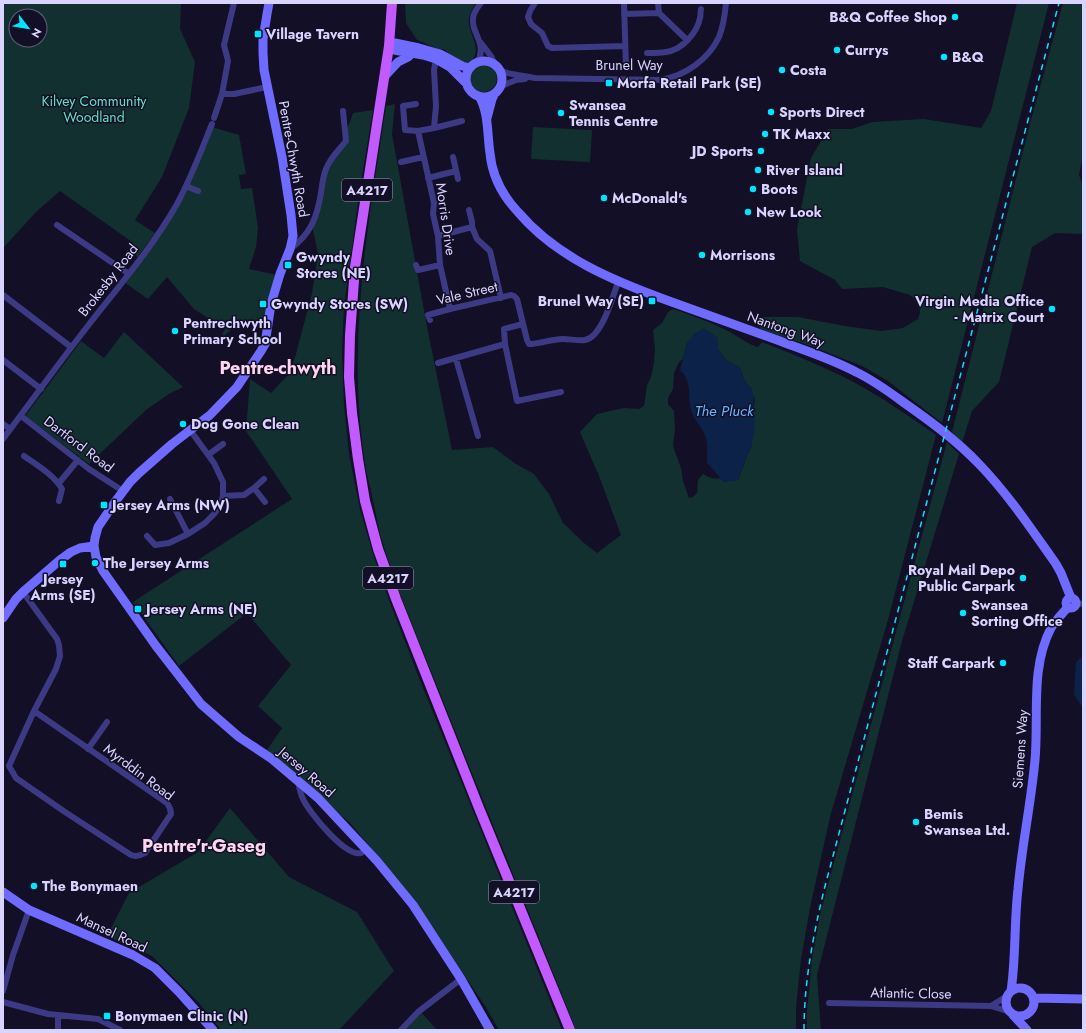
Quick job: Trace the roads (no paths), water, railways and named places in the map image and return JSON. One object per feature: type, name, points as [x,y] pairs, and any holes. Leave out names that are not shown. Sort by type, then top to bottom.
[{"type":"main road","name":"A4217","points":[[392,3],[385,76],[355,267],[350,335],[349,377],[358,460],[364,494],[378,549],[396,599],[479,808],[570,1030]]},
{"type":"street","name":"Brokesby Road","points":[[3,439],[71,347],[129,274],[158,234],[186,186],[204,147],[222,94],[228,61],[224,45],[234,3]]},
{"type":"street","name":"Pentre-Chwyth Road","points":[[94,546],[98,527],[123,491],[139,473],[172,444],[210,415],[237,387],[264,347],[268,316],[293,236],[291,215],[262,54],[269,3]]},
{"type":"street","points":[[481,3],[474,14],[474,27],[481,43],[491,56],[497,67],[502,78],[497,90],[490,95],[479,96],[473,93],[467,84],[450,67],[436,59],[394,50],[389,46],[395,43],[419,48],[440,54],[462,66],[474,65],[486,61],[497,67]]},
{"type":"street","points":[[535,3],[528,17],[531,24],[542,33],[548,46],[552,48],[625,46]]},
{"type":"street","points":[[624,3],[626,67]]},
{"type":"street","points":[[658,3],[659,13],[687,40]]},
{"type":"street","name":"Brunel Way","points":[[497,90],[516,80],[535,78],[661,80],[671,78],[699,63],[714,47],[720,35],[726,3]]},
{"type":"street","points":[[647,53],[667,52],[676,49],[687,40],[696,27],[700,18],[701,9]]},
{"type":"street","points":[[624,14],[659,13]]},
{"type":"street","points":[[467,84],[467,73],[480,57],[481,43]]},
{"type":"street","points":[[385,76],[398,62],[408,57],[412,53]]},
{"type":"street","points":[[434,128],[436,106],[434,70],[436,59]]},
{"type":"street","name":"Brunel Way","points":[[497,67],[507,73],[535,78]]},
{"type":"street","points":[[222,94],[234,94],[267,87]]},
{"type":"street","name":"Nantong Way","points":[[487,119],[490,106],[497,90]]},
{"type":"street","name":"Nantong Way","points":[[479,96],[487,119],[490,155],[492,167],[496,177],[506,198],[519,214],[539,234],[576,260],[618,282],[812,353],[856,372],[883,388],[947,434],[980,465],[1010,500],[1056,564],[1074,603]]},
{"type":"street","points":[[416,104],[403,106],[405,130],[418,131],[462,121]]},
{"type":"street","points":[[290,249],[298,243],[309,230],[318,211],[325,170],[329,161],[346,141],[343,111]]},
{"type":"street","name":"Morris Drive","points":[[418,131],[434,203],[433,214],[438,236],[440,264],[450,309]]},
{"type":"street","points":[[401,162],[423,157]]},
{"type":"street","name":"Morris Drive","points":[[453,157],[458,179]]},
{"type":"street","name":"Morris Drive","points":[[428,178],[456,171]]},
{"type":"street","points":[[186,186],[198,191]]},
{"type":"street","points":[[469,210],[472,227],[477,239],[490,251],[501,298]]},
{"type":"street","points":[[57,225],[129,274]]},
{"type":"street","points":[[438,236],[472,227]]},
{"type":"street","name":"Morris Drive","points":[[416,265],[418,270],[440,264]]},
{"type":"street","name":"Vale Street","points":[[430,320],[428,315],[511,295],[517,299],[529,344],[561,339],[585,340],[594,335],[599,328],[607,312],[618,282]]},
{"type":"street","points":[[3,295],[71,347]]},
{"type":"street","points":[[523,324],[504,329],[505,344],[517,401],[561,392]]},
{"type":"street","points":[[438,363],[505,344]]},
{"type":"street","points":[[456,359],[478,436]]},
{"type":"street","points":[[3,360],[41,389]]},
{"type":"street","name":"Dartford Road","points":[[21,416],[78,460],[123,491]]},
{"type":"street","points":[[3,424],[10,429]]},
{"type":"street","points":[[147,536],[155,545],[169,543],[188,534],[205,523],[215,513],[221,502],[223,482],[214,463],[190,430]]},
{"type":"street","points":[[208,455],[223,444]]},
{"type":"street","points":[[24,456],[59,484],[62,489],[59,501]]},
{"type":"street","points":[[59,484],[78,460]]},
{"type":"street","points":[[222,496],[244,494],[264,479]]},
{"type":"street","points":[[254,488],[265,502]]},
{"type":"street","points":[[170,499],[188,534]]},
{"type":"street","points":[[3,618],[13,603],[23,592],[60,560],[71,552],[80,548],[94,546]]},
{"type":"street","name":"Jersey Road","points":[[94,546],[96,556],[103,571],[156,646],[201,704],[239,737],[272,759],[318,798],[377,861],[413,905],[461,979],[490,1030]]},
{"type":"street","points":[[23,592],[53,633],[60,650],[60,656],[56,669],[34,711]]},
{"type":"street","name":"Siemens Way","points":[[1009,994],[1014,972],[1018,888],[1032,792],[1036,748],[1040,665],[1047,637],[1052,627],[1074,603]]},
{"type":"street","name":"Myrddin Road","points":[[34,711],[88,749],[167,803],[171,810],[170,814],[145,853],[142,855],[135,856],[127,853],[65,812],[16,778],[9,766],[34,711]]},
{"type":"street","points":[[88,749],[107,722]]},
{"type":"street","points":[[298,781],[299,790],[303,800],[320,824],[353,853],[361,853],[366,849]]},
{"type":"street","name":"Mansel Road","points":[[3,892],[29,910],[133,955],[155,968],[213,1030]]},
{"type":"street","points":[[3,991],[13,955],[29,910]]},
{"type":"street","points":[[1014,972],[1026,988],[1031,992],[1034,998],[1034,1006],[1027,1030]]},
{"type":"street","points":[[401,1030],[418,1012],[461,979]]},
{"type":"street","points":[[991,1006],[1009,994],[1013,989],[1019,987],[1026,988]]},
{"type":"street","points":[[1009,994],[1006,1004],[1011,1013],[1027,1030]]},
{"type":"street","points":[[1034,998],[1083,999]]},
{"type":"street","points":[[3,1002],[48,1014],[98,1019],[120,1030]]},
{"type":"street","name":"Atlantic Close","points":[[829,1003],[991,1006],[1011,1013]]},
{"type":"street","points":[[1011,1013],[1020,1016],[1031,1012]]},
{"type":"street","points":[[58,1014],[58,1030]]},
{"type":"water","name":"The Pluck","points":[[704,328],[718,338],[718,349],[725,359],[740,368],[745,382],[751,388],[754,397],[753,408],[755,426],[751,448],[738,480],[724,482],[707,463],[706,438],[692,414],[688,384],[684,374],[680,370],[687,343],[694,334]]},
{"type":"water","points":[[1083,656],[1083,708],[1074,695],[1076,662]]},
{"type":"railway","points":[[804,1030],[804,1012],[810,960],[824,890],[1059,3]]},
{"type":"place","name":"B&Q Coffee Shop","points":[[955,17]]},
{"type":"place","name":"Village Tavern","points":[[258,34]]},
{"type":"place","name":"Currys","points":[[837,50]]},
{"type":"place","name":"B&Q","points":[[944,57]]},
{"type":"place","name":"Costa","points":[[782,70]]},
{"type":"place","name":"Morfa Retail Park (SE)","points":[[609,83]]},
{"type":"place","name":"Sports Direct","points":[[771,112]]},
{"type":"place","name":"Swansea Tennis Centre","points":[[561,113]]},
{"type":"place","name":"TK Maxx","points":[[765,134]]},
{"type":"place","name":"JD Sports","points":[[761,151]]},
{"type":"place","name":"River Island","points":[[758,170]]},
{"type":"place","name":"Boots","points":[[753,189]]},
{"type":"place","name":"McDonald's","points":[[604,198]]},
{"type":"place","name":"New Look","points":[[748,212]]},
{"type":"place","name":"Morrisons","points":[[702,255]]},
{"type":"place","name":"Gwyndy Stores (NE)","points":[[288,265]]},
{"type":"place","name":"Brunel Way (SE)","points":[[652,301]]},
{"type":"place","name":"Gwyndy Stores (SW)","points":[[263,304]]},
{"type":"place","name":"Virgin Media Office - Matrix Court","points":[[1052,309]]},
{"type":"place","name":"Pentrechwyth Primary School","points":[[175,331]]},
{"type":"place","name":"Dog Gone Clean","points":[[183,424]]},
{"type":"place","name":"Jersey Arms (NW)","points":[[104,505]]},
{"type":"place","name":"The Jersey Arms","points":[[95,563]]},
{"type":"place","name":"Jersey Arms (SE)","points":[[63,564]]},
{"type":"place","name":"Royal Mail Depo Public Carpark","points":[[1023,578]]},
{"type":"place","name":"Jersey Arms (NE)","points":[[138,609]]},
{"type":"place","name":"Swansea Sorting Office","points":[[963,613]]},
{"type":"place","name":"Staff Carpark","points":[[1003,663]]},
{"type":"place","name":"Bemis Swansea Ltd.","points":[[916,822]]},
{"type":"place","name":"The Bonymaen","points":[[34,886]]},
{"type":"place","name":"Bonymaen Clinic (N)","points":[[107,1016]]},
{"type":"district","name":"Pentre-chwyth","points":[[278,368]]},
{"type":"district","name":"Pentre'r-Gaseg","points":[[204,846]]},
{"type":"park label","name":"Kilvey Community Woodland","points":[[94,110]]}]
